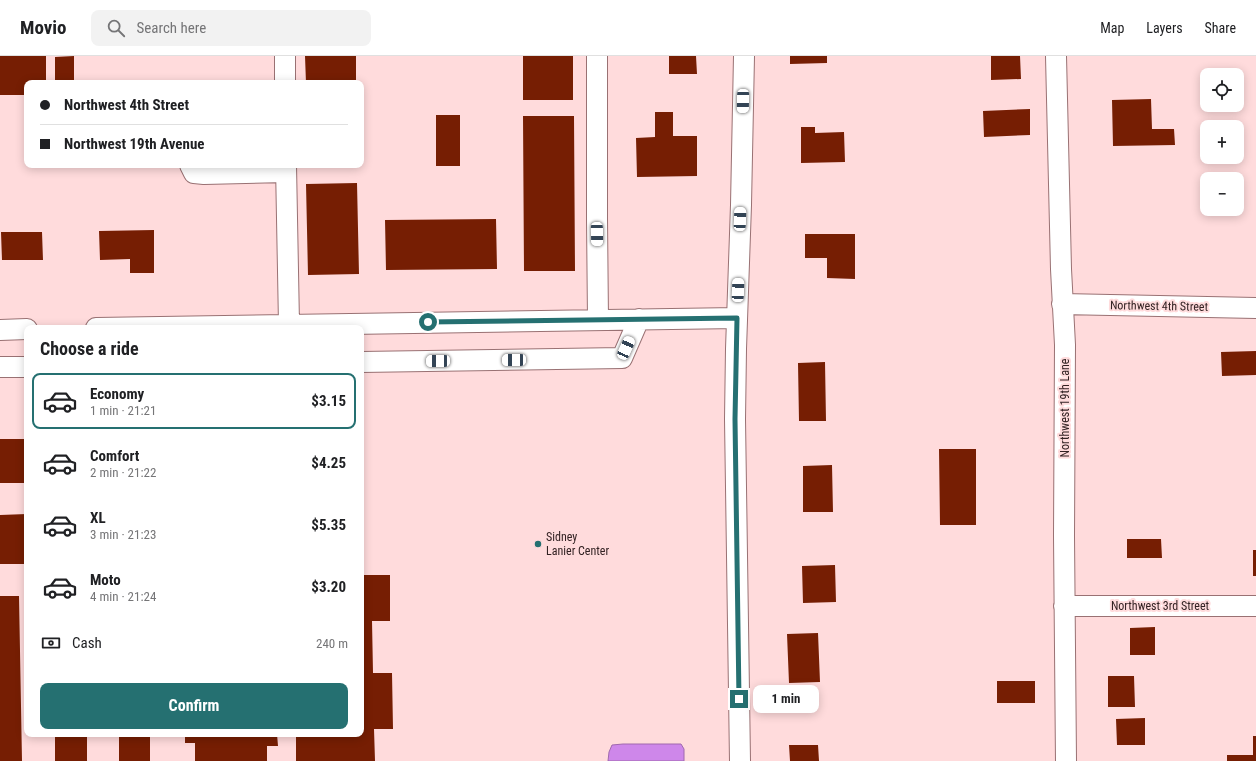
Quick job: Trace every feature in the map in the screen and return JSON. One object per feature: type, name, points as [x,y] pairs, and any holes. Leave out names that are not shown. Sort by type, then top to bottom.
[{"type":"street","points":[[285,56],[285,80]]},
{"type":"street","points":[[597,56],[598,320]]},
{"type":"street","points":[[740,761],[735,419],[744,56]]},
{"type":"street","name":"Northwest 19th Lane","points":[[1056,56],[1060,269],[1065,346],[1064,606],[1066,761]]},
{"type":"street","points":[[192,168],[194,172],[204,174],[286,169],[289,324]]},
{"type":"street","name":"Northwest 4th Street","points":[[1062,304],[1256,308]]},
{"type":"street","points":[[241,325],[737,318]]},
{"type":"street","points":[[364,362],[622,358],[639,319]]},
{"type":"street","points":[[0,330],[24,329]]},
{"type":"street","points":[[0,367],[24,367]]},
{"type":"street","name":"Northwest 3rd Street","points":[[1064,606],[1256,606]]},
{"type":"shaded area","points":[[681,744],[684,749],[684,761],[608,761],[609,752],[612,745]]},
{"type":"building","points":[[0,56],[46,56],[46,80],[24,80],[24,95],[0,95]]},
{"type":"building","points":[[74,56],[74,80],[55,80],[55,57]]},
{"type":"building","points":[[305,56],[356,56],[356,80],[306,80]]},
{"type":"building","points":[[523,56],[573,56],[573,100],[523,100]]},
{"type":"building","points":[[669,56],[696,56],[697,74],[669,74]]},
{"type":"building","points":[[790,56],[827,56],[827,63],[790,64]]},
{"type":"building","points":[[991,56],[1020,56],[1021,79],[991,80]]},
{"type":"building","points":[[1151,99],[1152,129],[1174,129],[1175,145],[1113,146],[1112,100]]},
{"type":"building","points":[[1030,109],[1030,135],[984,137],[983,111]]},
{"type":"building","points":[[655,112],[673,112],[673,136],[697,136],[697,176],[637,177],[636,138],[655,137]]},
{"type":"building","points":[[436,115],[460,115],[460,166],[436,166]]},
{"type":"building","points":[[523,116],[574,116],[575,271],[524,271]]},
{"type":"building","points":[[801,127],[815,127],[815,133],[844,132],[845,162],[801,163]]},
{"type":"building","points":[[357,183],[359,274],[308,275],[306,184]]},
{"type":"building","points":[[496,219],[497,269],[386,270],[385,220]]},
{"type":"building","points":[[154,230],[154,273],[130,273],[130,259],[100,260],[99,231]]},
{"type":"building","points":[[1,232],[42,232],[43,260],[2,260]]},
{"type":"building","points":[[805,234],[855,234],[855,279],[827,278],[827,258],[805,258]]},
{"type":"building","points":[[1256,351],[1256,375],[1222,376],[1221,352]]},
{"type":"building","points":[[825,362],[826,421],[799,421],[798,363]]},
{"type":"building","points":[[0,439],[24,439],[24,483],[0,483]]},
{"type":"building","points":[[939,449],[976,449],[976,525],[940,525]]},
{"type":"building","points":[[832,465],[833,512],[803,512],[803,466]]},
{"type":"building","points":[[24,514],[24,564],[0,564],[0,515]]},
{"type":"building","points":[[1127,539],[1161,539],[1162,558],[1127,558]]},
{"type":"building","points":[[1253,550],[1256,550],[1256,576],[1253,576]]},
{"type":"building","points":[[835,565],[836,602],[803,603],[802,566]]},
{"type":"building","points":[[364,575],[390,575],[390,621],[372,621],[373,673],[392,673],[393,729],[374,729],[375,761],[296,761],[296,737],[364,737]]},
{"type":"building","points":[[0,596],[19,596],[22,761],[0,761]]},
{"type":"building","points":[[1155,627],[1155,655],[1130,655],[1130,628]]},
{"type":"building","points":[[818,633],[820,682],[789,683],[787,634]]},
{"type":"building","points":[[1108,676],[1134,676],[1135,707],[1108,707]]},
{"type":"building","points":[[997,681],[1035,681],[1035,703],[997,703]]},
{"type":"building","points":[[1145,718],[1145,745],[1117,745],[1116,719]]},
{"type":"building","points":[[1253,736],[1256,736],[1256,761],[1227,761],[1227,755],[1253,755]]},
{"type":"building","points":[[55,737],[87,737],[87,761],[55,761]]},
{"type":"building","points":[[119,737],[150,737],[150,761],[119,761]]},
{"type":"building","points":[[185,737],[277,737],[278,746],[267,746],[267,761],[195,761],[195,743],[185,743]]},
{"type":"building","points":[[789,745],[818,745],[819,761],[790,761]]},
{"type":"place","name":"Sidney Lanier Center","points":[[538,544]]},
{"type":"route","points":[[428,322],[737,318],[735,419],[739,699]]}]
